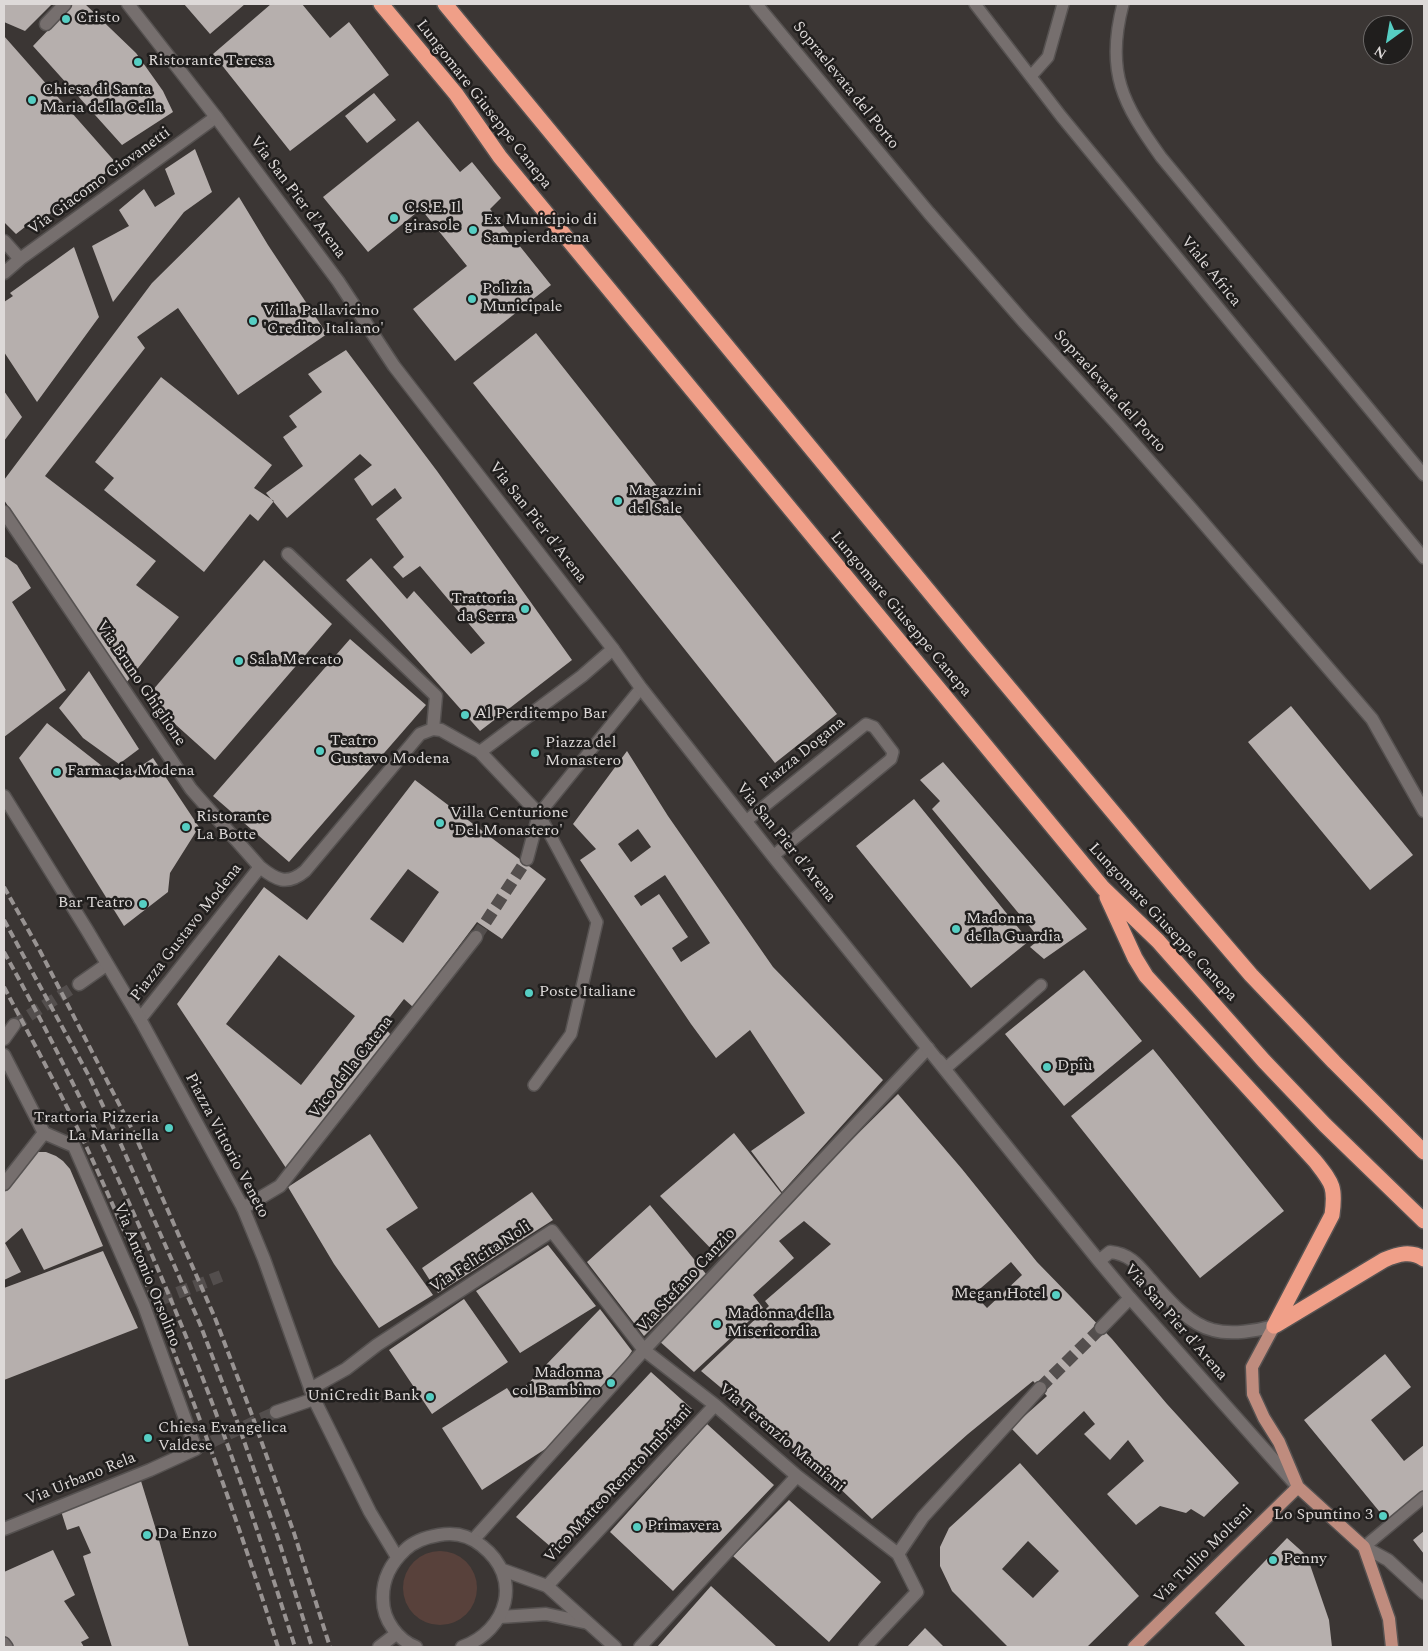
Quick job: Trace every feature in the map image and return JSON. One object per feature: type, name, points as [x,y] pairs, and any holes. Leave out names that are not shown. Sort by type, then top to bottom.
[{"type":"highway","name":"Lungomare Giuseppe Canepa","points":[[381,4],[456,94],[500,158],[1104,888],[1158,941],[1264,1061],[1325,1125],[1424,1221]]},
{"type":"highway","name":"Lungomare Giuseppe Canepa","points":[[445,4],[967,638],[1179,891],[1251,975],[1424,1152]]},
{"type":"highway","points":[[1104,888],[1135,958],[1146,976],[1315,1161],[1331,1182],[1334,1197],[1332,1215],[1274,1326]]},
{"type":"highway","points":[[1274,1326],[1384,1260],[1400,1253],[1419,1255],[1424,1259]]},
{"type":"main road","points":[[1274,1326],[1252,1367],[1253,1394],[1264,1418],[1279,1442],[1298,1486]]},
{"type":"main road","name":"Via San Pier d'Arena","points":[[1298,1486],[1364,1547]]},
{"type":"main road","name":"Via Tullio Molteni","points":[[1134,1647],[1298,1486]]},
{"type":"main road","points":[[1364,1547],[1389,1619],[1392,1647]]},
{"type":"street","points":[[46,24],[65,4]]},
{"type":"street","name":"Sopraelevata del Porto","points":[[756,4],[929,213],[1024,322],[1116,422],[1372,719],[1424,811]]},
{"type":"street","name":"Via San Pier d'Arena","points":[[133,5],[338,280],[394,366],[773,856],[1130,1298],[1298,1486]]},
{"type":"street","name":"Via Giacomo Giovanetti","points":[[4,273],[20,259],[216,117]]},
{"type":"street","points":[[4,240],[20,259]]},
{"type":"street","name":"Via Bruno Ghiglione","points":[[4,512],[191,789],[260,867],[272,876],[279,879],[293,879],[305,871],[420,734],[434,729]]},
{"type":"street","points":[[288,554],[436,696],[434,729],[440,730],[480,752],[539,814],[527,859]]},
{"type":"street","points":[[480,752],[582,676],[613,649]]},
{"type":"street","name":"Piazza Vittorio Veneto","points":[[4,796],[140,1019],[243,1208],[264,1259],[312,1394],[370,1512],[397,1557]]},
{"type":"street","name":"Piazza Gustavo Modena","points":[[140,1019],[260,867]]},
{"type":"street","name":"Vico della Catena","points":[[243,1208],[280,1186],[476,937]]},
{"type":"street","points":[[79,984],[106,964]]},
{"type":"street","points":[[4,1039],[14,1025]]},
{"type":"street","name":"Via Stefano Canzio","points":[[474,1539],[644,1350],[928,1048]]},
{"type":"street","points":[[4,1055],[44,1133],[4,1184]]},
{"type":"street","name":"Via Antonio Orsolino","points":[[44,1133],[74,1146],[144,1306],[196,1449]]},
{"type":"street","name":"Via Felicita Noli","points":[[312,1394],[377,1345],[552,1232],[644,1350]]},
{"type":"street","points":[[1099,1260],[1110,1252],[1121,1253],[1134,1261],[1162,1292],[1194,1322],[1213,1330],[1231,1332],[1274,1326]]},
{"type":"street","points":[[1101,1328],[1130,1298]]},
{"type":"street","name":"Via Terenzio Mamiani","points":[[644,1350],[715,1405],[797,1476],[898,1554],[917,1592],[865,1647]]},
{"type":"street","points":[[898,1554],[923,1517],[1040,1388]]},
{"type":"street","points":[[276,1412],[312,1394]]},
{"type":"street","name":"Vico Matteo Renato Imbriani","points":[[547,1586],[715,1405]]},
{"type":"street","name":"Via Urbano Rela","points":[[4,1529],[150,1470],[196,1449]]},
{"type":"street","points":[[640,1647],[797,1476]]},
{"type":"street","points":[[414,1647],[396,1634],[386,1616],[383,1602],[384,1584],[389,1569],[397,1557],[407,1548],[420,1540],[449,1533],[474,1539],[492,1554],[503,1570],[507,1596],[500,1617],[486,1633],[469,1645],[462,1647]]},
{"type":"street","name":"Via San Pier d'Arena","points":[[1364,1547],[1388,1560],[1424,1593]]},
{"type":"street","points":[[503,1570],[547,1586],[615,1647]]},
{"type":"street","points":[[500,1617],[546,1614],[588,1622]]},
{"type":"street","points":[[378,1647],[396,1634]]},
{"type":"lane","name":"Viale Africa","points":[[975,4],[1061,116],[1424,558]]},
{"type":"lane","points":[[1030,76],[1040,68],[1048,57],[1063,4]]},
{"type":"lane","points":[[1122,4],[1115,49],[1117,74],[1124,99],[1138,125],[1173,172],[1424,475]]},
{"type":"lane","points":[[534,1085],[571,1034],[597,922],[539,814],[642,688]]},
{"type":"lane","name":"Piazza Dogana","points":[[746,821],[866,724],[874,727],[893,752],[890,760],[773,856]]},
{"type":"lane","name":"Via San Pier d'Arena","points":[[928,1048],[946,1068],[1041,985]]},
{"type":"lane","points":[[1364,1547],[1424,1497]]},
{"type":"lane","points":[[4,1643],[7,1647]]},
{"type":"shaded area","points":[[440,1551],[461,1557],[471,1567],[477,1588],[471,1609],[461,1619],[440,1625],[419,1619],[409,1609],[403,1588],[409,1567],[419,1557]]},
{"type":"building","points":[[4,4],[52,4],[25,31],[4,22]]},
{"type":"building","points":[[73,4],[85,4],[136,53],[163,91],[173,112],[122,145],[33,46]]},
{"type":"building","points":[[184,4],[245,4],[210,34]]},
{"type":"building","points":[[271,4],[302,4],[330,38],[349,22],[389,75],[290,151],[213,54]]},
{"type":"building","name":"Chiesa di Santa Maria della Cella","points":[[4,36],[117,164],[62,208],[61,206],[37,223],[34,220],[16,234],[4,222]]},
{"type":"building","points":[[374,93],[396,120],[367,143],[345,116]]},
{"type":"building","name":"Ex Municipio di Sampierdarena","points":[[418,121],[460,172],[472,162],[501,198],[490,209],[551,285],[455,361],[413,309],[467,266],[421,209],[368,252],[323,197]]},
{"type":"building","points":[[195,149],[212,192],[184,212],[113,302],[92,246],[129,226],[119,210],[144,189],[155,207],[175,194],[165,169]]},
{"type":"building","points":[[239,197],[268,245],[327,334],[238,395],[178,308],[137,337],[145,348],[45,476],[156,561],[136,585],[179,617],[126,683],[4,500],[4,480],[152,283]]},
{"type":"building","points":[[74,247],[99,317],[37,402],[4,352],[4,302],[13,296],[10,293]]},
{"type":"building","name":"Magazzini del Sale","points":[[536,333],[837,714],[775,763],[473,383]]},
{"type":"building","points":[[346,350],[437,471],[572,660],[480,731],[346,580],[371,558],[407,599],[414,591],[471,654],[485,643],[420,566],[403,578],[393,567],[404,557],[376,519],[402,498],[395,488],[372,506],[354,479],[372,465],[360,454],[287,518],[266,493],[303,466],[283,437],[297,427],[289,416],[322,392],[308,374]]},
{"type":"building","points":[[161,377],[272,465],[254,488],[274,501],[258,521],[250,514],[204,572],[104,490],[114,478],[95,462]]},
{"type":"building","points":[[4,391],[22,417],[4,441]]},
{"type":"building","points":[[4,556],[17,565],[31,588],[12,602],[66,690],[4,737]]},
{"type":"building","name":"Sala Mercato","points":[[264,560],[332,624],[215,760],[146,698]]},
{"type":"building","name":"Teatro Gustavo Modena","points":[[350,639],[426,705],[289,862],[213,796]]},
{"type":"building","points":[[89,671],[139,749],[119,764],[83,738],[59,708]]},
{"type":"building","points":[[1291,706],[1413,855],[1370,890],[1248,742]]},
{"type":"building","points":[[47,723],[120,780],[153,758],[199,827],[170,873],[168,892],[124,926],[19,758]]},
{"type":"building","points":[[627,751],[668,816],[773,967],[883,1080],[782,1192],[751,1151],[805,1113],[750,1030],[716,1058],[580,860],[596,849],[573,824]],"holes":[[[638,829],[651,847],[631,862],[618,844]],[[665,875],[710,943],[681,962],[672,948],[688,937],[659,894],[641,906],[634,896]]]},
{"type":"building","points":[[943,762],[1087,929],[1044,959],[1030,947],[1040,939],[932,809],[940,801],[920,780]]},
{"type":"building","points":[[415,780],[546,879],[502,939],[477,922],[413,1007],[404,999],[383,1026],[392,1036],[286,1168],[177,1004],[264,887],[307,920]],"holes":[[[408,869],[439,892],[403,943],[370,919]],[[279,955],[355,1016],[301,1085],[226,1024]]]},
{"type":"building","points":[[914,799],[1029,941],[971,988],[856,846]]},
{"type":"building","points":[[1084,970],[1142,1041],[1064,1106],[1005,1034]]},
{"type":"building","points":[[1153,1049],[1284,1211],[1200,1278],[1071,1116]]},
{"type":"building","points":[[898,1094],[1037,1262],[1112,1339],[1167,1404],[1239,1483],[1204,1517],[1191,1509],[1186,1513],[1160,1506],[1136,1525],[1107,1494],[1144,1461],[1128,1440],[1110,1460],[1084,1434],[1095,1424],[1084,1411],[1037,1455],[1011,1428],[1047,1396],[1033,1381],[968,1434],[872,1519],[831,1480],[701,1371],[769,1306],[765,1301],[831,1244],[804,1221],[779,1241],[794,1258],[753,1295],[763,1308],[694,1372],[658,1340],[803,1188]],"holes":[[[1011,1262],[1022,1275],[987,1308],[974,1294]]]},
{"type":"building","points":[[734,1133],[782,1194],[719,1257],[660,1196]]},
{"type":"building","points":[[370,1134],[418,1208],[386,1229],[433,1295],[379,1328],[334,1264],[288,1187]]},
{"type":"building","points":[[36,1152],[46,1152],[56,1156],[70,1169],[103,1246],[44,1270],[22,1228],[5,1243],[21,1272],[4,1280],[4,1192]]},
{"type":"building","points":[[532,1192],[553,1220],[438,1293],[422,1268]]},
{"type":"building","points":[[650,1205],[706,1274],[644,1336],[587,1262]]},
{"type":"building","points":[[548,1245],[596,1306],[520,1353],[476,1291]]},
{"type":"building","points":[[103,1251],[138,1328],[4,1380],[4,1288]]},
{"type":"building","points":[[464,1299],[508,1362],[432,1414],[389,1350]]},
{"type":"building","points":[[600,1309],[632,1351],[611,1383],[550,1446],[482,1490],[442,1428],[507,1388],[514,1398]]},
{"type":"building","points":[[1385,1354],[1411,1387],[1371,1420],[1404,1461],[1424,1445],[1424,1492],[1388,1522],[1304,1420]]},
{"type":"building","points":[[651,1372],[692,1409],[558,1553],[516,1517]]},
{"type":"building","points":[[707,1424],[774,1485],[673,1591],[610,1532]]},
{"type":"building","points":[[1020,1463],[1139,1596],[1087,1647],[1008,1647],[952,1591],[940,1566],[940,1547],[949,1528]],"holes":[[[1028,1541],[1059,1571],[1033,1598],[1002,1569]]]},
{"type":"building","points":[[141,1481],[189,1647],[112,1647],[83,1556],[91,1553],[79,1526],[67,1530],[61,1511]]},
{"type":"building","points":[[789,1500],[881,1582],[829,1642],[733,1556]]},
{"type":"building","points":[[1424,1531],[1424,1554],[1413,1540]]},
{"type":"building","points":[[1287,1538],[1307,1556],[1329,1620],[1332,1647],[1246,1647],[1215,1613]]},
{"type":"building","points":[[53,1550],[75,1595],[64,1601],[89,1638],[81,1642],[84,1647],[12,1647],[4,1637],[4,1572]]},
{"type":"building","points":[[711,1586],[777,1647],[657,1647]]},
{"type":"building","points":[[925,1628],[944,1647],[907,1647]]},
{"type":"tunnel","points":[[476,937],[527,859]]},
{"type":"tunnel","points":[[14,1025],[79,984]]},
{"type":"tunnel","points":[[144,1306],[221,1276]]},
{"type":"tunnel","points":[[1040,1388],[1101,1328]]},
{"type":"tunnel","points":[[196,1449],[276,1412]]},
{"type":"railway","points":[[4,887],[40,951],[134,1133],[215,1318],[294,1533],[330,1647]]},
{"type":"railway","points":[[4,920],[90,1078],[200,1324],[237,1421],[278,1538],[312,1647]]},
{"type":"railway","points":[[4,952],[77,1091],[163,1281],[199,1368],[228,1447],[295,1647]]},
{"type":"railway","points":[[4,987],[77,1127],[141,1270],[214,1457],[278,1647]]},
{"type":"place","name":"Cristo","points":[[66,19]]},
{"type":"place","name":"Ristorante Teresa","points":[[138,62]]},
{"type":"place","name":"Chiesa di Santa Maria della Cella","points":[[32,100]]},
{"type":"place","name":"C.S.E. Il girasole","points":[[394,218]]},
{"type":"place","name":"Ex Municipio di Sampierdarena","points":[[473,230]]},
{"type":"place","name":"Polizia Municipale","points":[[472,299]]},
{"type":"place","name":"Villa Pallavicino 'Credito Italiano'","points":[[253,321]]},
{"type":"place","name":"Magazzini del Sale","points":[[618,501]]},
{"type":"place","name":"Trattoria da Serra","points":[[525,609]]},
{"type":"place","name":"Sala Mercato","points":[[239,661]]},
{"type":"place","name":"Al Perditempo Bar","points":[[465,715]]},
{"type":"place","name":"Teatro Gustavo Modena","points":[[320,751]]},
{"type":"place","name":"Piazza del Monastero","points":[[535,753]]},
{"type":"place","name":"Farmacia Modena","points":[[57,772]]},
{"type":"place","name":"Villa Centurione 'Del Monastero'","points":[[440,823]]},
{"type":"place","name":"Ristorante La Botte","points":[[186,827]]},
{"type":"place","name":"Bar Teatro","points":[[143,904]]},
{"type":"place","name":"Madonna della Guardia","points":[[956,929]]},
{"type":"place","name":"Poste Italiane","points":[[529,993]]},
{"type":"place","name":"Dpiù","points":[[1047,1067]]},
{"type":"place","name":"Trattoria Pizzeria La Marinella","points":[[169,1128]]},
{"type":"place","name":"Megan Hotel","points":[[1056,1295]]},
{"type":"place","name":"Madonna della Misericordia","points":[[717,1324]]},
{"type":"place","name":"Madonna col Bambino","points":[[611,1383]]},
{"type":"place","name":"UniCredit Bank","points":[[430,1397]]},
{"type":"place","name":"Chiesa Evangelica Valdese","points":[[148,1438]]},
{"type":"place","name":"Lo Spuntino 3","points":[[1383,1516]]},
{"type":"place","name":"Primavera","points":[[637,1527]]},
{"type":"place","name":"Da Enzo","points":[[147,1535]]},
{"type":"place","name":"Penny","points":[[1273,1560]]}]
